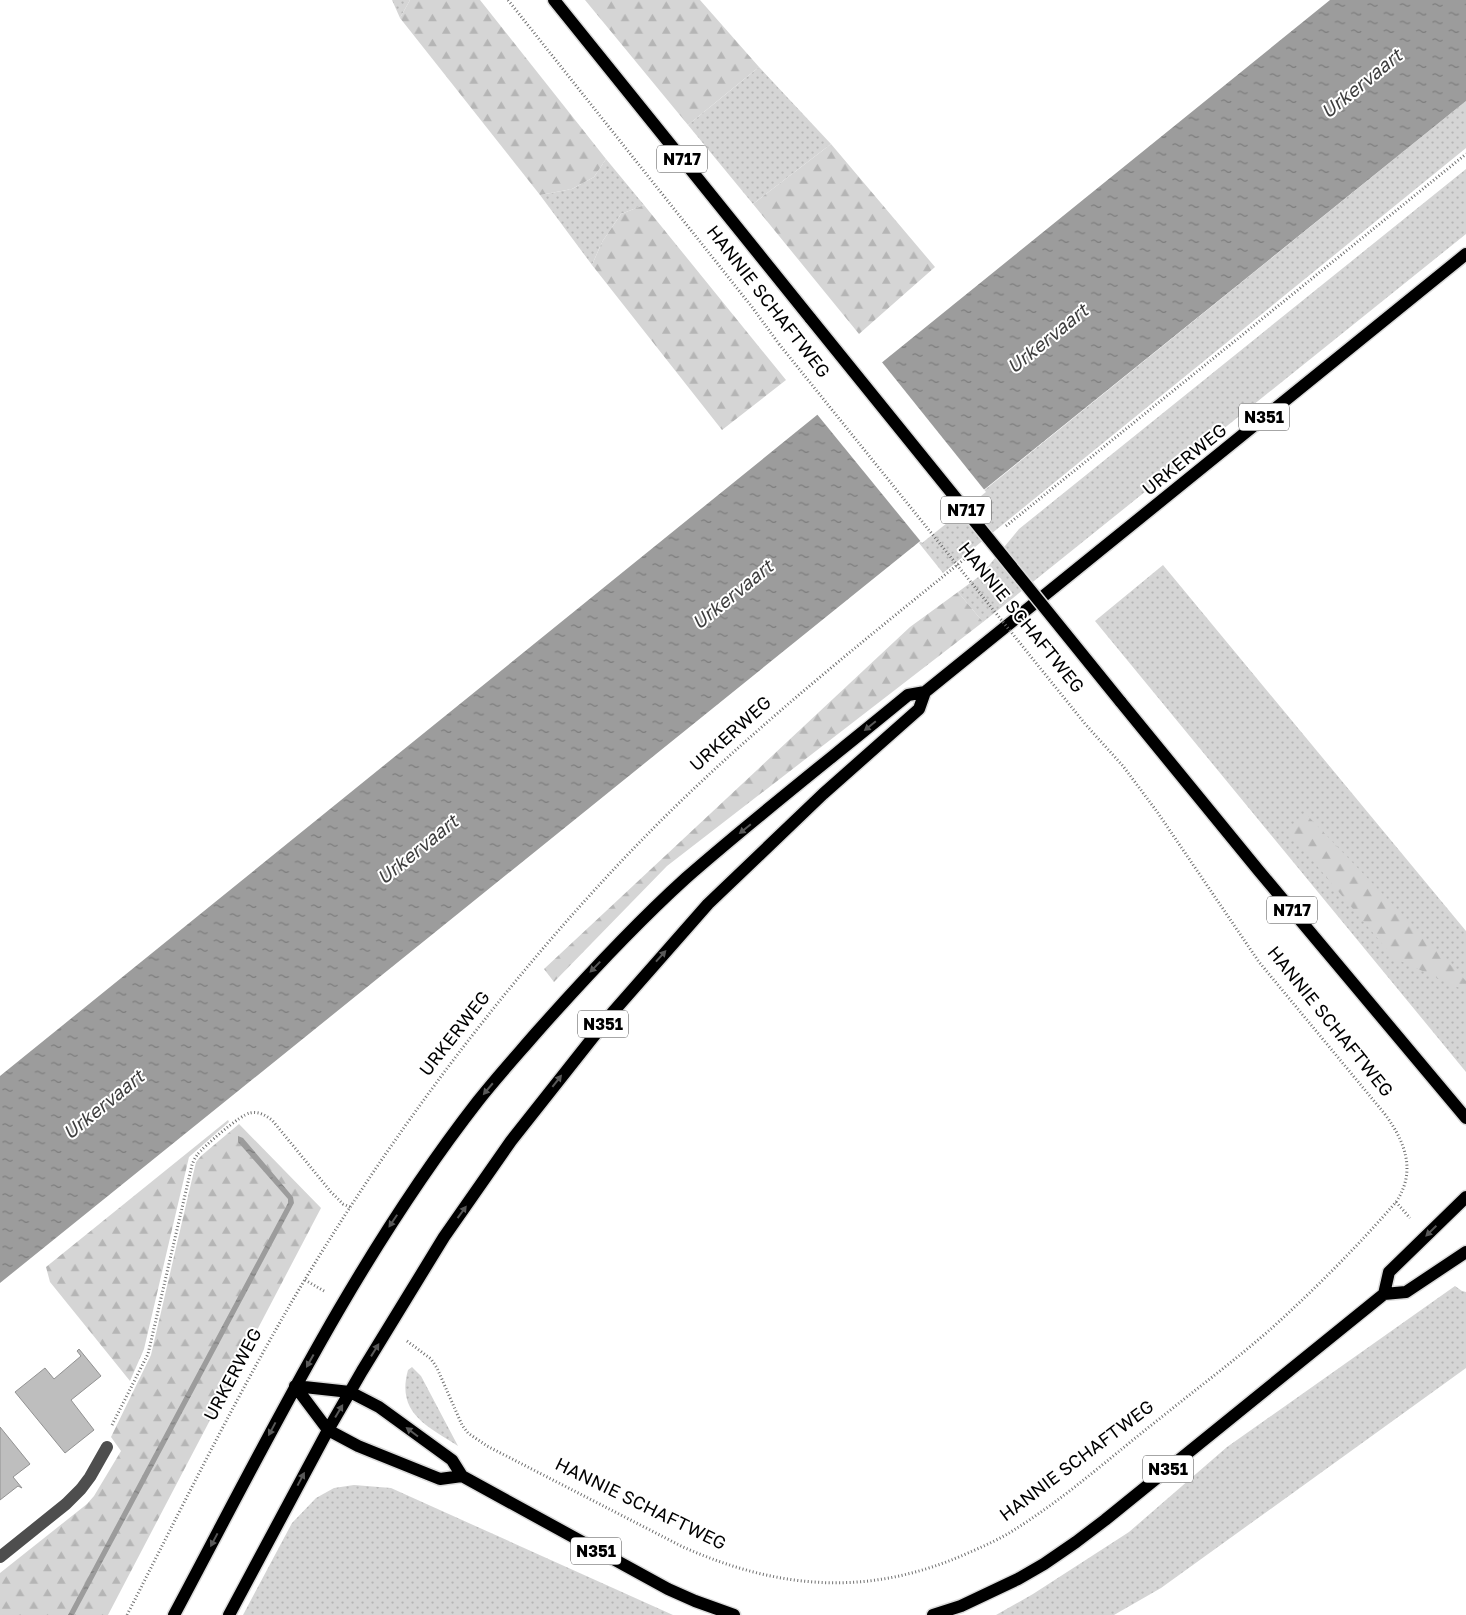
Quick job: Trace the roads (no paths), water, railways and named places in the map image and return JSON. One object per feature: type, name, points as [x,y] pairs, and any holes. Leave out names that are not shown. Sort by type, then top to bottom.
[{"type":"main road","name":"HANNIE SCHAFTWEG","points":[[554,0],[1120,701],[1259,871],[1466,1118]]},
{"type":"main road","name":"URKERWEG","points":[[174,1615],[295,1386],[346,1296],[431,1164],[480,1099],[560,1004],[635,927],[700,867],[908,695],[925,692],[1466,254]]},
{"type":"main road","name":"URKERWEG","points":[[229,1615],[350,1392],[444,1237],[511,1142],[600,1027],[708,904],[823,794],[919,709],[925,692]]},
{"type":"main road","points":[[1466,1197],[1389,1272],[1384,1294],[1406,1292],[1466,1252]]},
{"type":"main road","name":"N351","points":[[933,1615],[961,1606],[991,1593],[1044,1564],[1068,1547],[1105,1520],[1384,1294]]},
{"type":"main road","points":[[295,1386],[350,1392]]},
{"type":"main road","points":[[295,1386],[328,1430],[358,1446],[440,1479],[462,1476]]},
{"type":"main road","name":"N351","points":[[350,1392],[379,1407],[452,1460],[462,1476],[653,1582],[695,1601],[734,1615]]},
{"type":"street","points":[[0,1557],[66,1504],[90,1477],[107,1447]]},
{"type":"water","name":"Urkervaart","points":[[1330,0],[1466,0],[1466,101],[0,1283],[0,1076]]},
{"type":"water","points":[[238,1136],[243,1138],[293,1197],[294,1203],[74,1615],[68,1615],[288,1203],[288,1199],[238,1142]]}]
